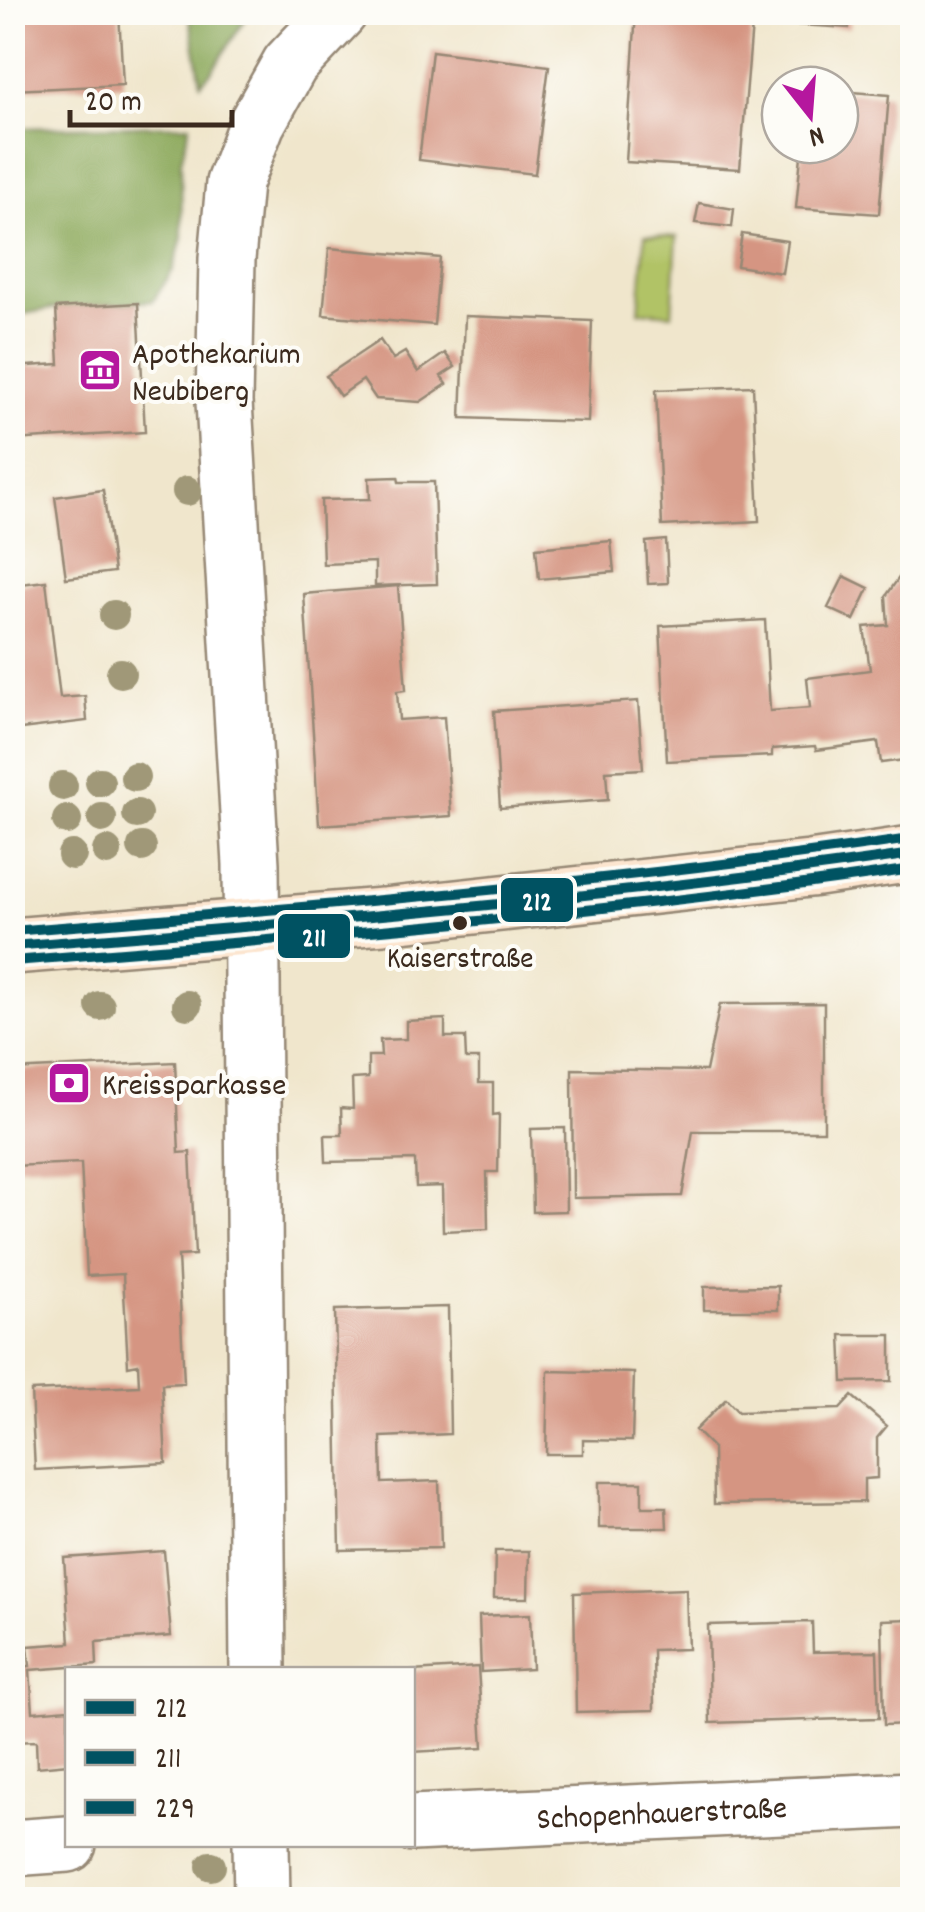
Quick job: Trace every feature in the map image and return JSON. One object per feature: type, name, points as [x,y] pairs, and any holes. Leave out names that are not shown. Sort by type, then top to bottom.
[{"type":"street","points":[[258,1667],[252,927],[224,402],[228,240],[234,183],[257,123],[290,64],[339,12]]},
{"type":"street","points":[[12,946],[382,916],[810,869],[912,854]]},
{"type":"street","name":"Schopenhauerstraße","points":[[415,1824],[912,1800]]},
{"type":"street","points":[[12,1848],[65,1844]]},
{"type":"street","points":[[261,1847],[262,1900]]},
{"type":"green space","points":[[189,13],[249,13],[201,83]]},
{"type":"green space","points":[[190,125],[181,161],[182,238],[173,270],[153,301],[56,308],[13,316],[13,128]]},
{"type":"green space","points":[[645,235],[677,237],[672,314],[639,311]]},
{"type":"building","points":[[12,12],[119,12],[123,85],[12,90]]},
{"type":"building","points":[[636,12],[753,12],[740,169],[626,162]]},
{"type":"building","points":[[783,12],[850,12],[849,28],[782,24]]},
{"type":"building","points":[[432,51],[549,66],[535,174],[419,160]]},
{"type":"building","points":[[860,93],[889,95],[879,214],[796,208],[800,165],[860,165]]},
{"type":"building","points":[[699,203],[734,209],[732,227],[695,223]]},
{"type":"building","points":[[742,234],[787,241],[782,273],[737,266]]},
{"type":"building","points":[[329,248],[440,258],[434,325],[323,315]]},
{"type":"building","points":[[138,303],[145,432],[12,440],[12,367],[59,364],[56,308]]},
{"type":"building","points":[[465,316],[592,321],[588,422],[461,418]]},
{"type":"building","points":[[380,340],[393,359],[405,352],[418,372],[445,353],[455,367],[441,376],[447,384],[420,402],[376,399],[363,380],[340,396],[326,376]]},
{"type":"building","points":[[753,386],[759,521],[662,526],[656,390]]},
{"type":"building","points":[[398,477],[399,482],[434,482],[437,584],[375,586],[375,562],[323,564],[321,500],[370,499],[369,478]]},
{"type":"building","points":[[103,490],[114,572],[66,578],[55,497]]},
{"type":"building","points":[[666,540],[668,583],[648,584],[646,542]]},
{"type":"building","points":[[611,541],[614,572],[539,579],[536,548]]},
{"type":"building","points":[[912,573],[912,759],[881,763],[878,742],[816,750],[815,746],[772,749],[772,756],[667,761],[660,626],[765,620],[770,711],[810,708],[807,678],[870,670],[864,627],[888,625],[886,596],[900,576]]},
{"type":"building","points":[[844,576],[869,588],[854,620],[828,608]]},
{"type":"building","points":[[46,581],[60,698],[85,696],[87,721],[12,730],[12,585]]},
{"type":"building","points":[[398,586],[406,690],[397,691],[399,720],[444,717],[451,816],[319,825],[304,594]]},
{"type":"building","points":[[638,701],[643,769],[606,771],[608,800],[500,808],[494,711]]},
{"type":"building","points":[[824,1003],[824,1131],[693,1131],[682,1196],[573,1198],[572,1069],[706,1071],[720,1004]]},
{"type":"building","points":[[445,1019],[445,1037],[465,1037],[466,1059],[479,1059],[479,1083],[493,1083],[493,1115],[499,1114],[498,1172],[487,1172],[488,1229],[443,1231],[442,1186],[416,1187],[415,1160],[326,1162],[325,1135],[342,1135],[341,1108],[353,1109],[352,1079],[368,1078],[368,1056],[381,1056],[380,1040],[406,1039],[406,1021]]},
{"type":"building","points":[[175,1062],[179,1153],[190,1152],[195,1255],[178,1256],[184,1383],[162,1384],[166,1463],[35,1470],[31,1391],[139,1386],[138,1364],[128,1366],[123,1274],[87,1276],[81,1163],[12,1166],[12,1070]]},
{"type":"building","points":[[565,1128],[566,1211],[533,1212],[531,1129]]},
{"type":"building","points":[[778,1286],[778,1310],[704,1310],[704,1287]]},
{"type":"building","points":[[448,1307],[450,1434],[381,1437],[382,1483],[439,1481],[441,1548],[340,1550],[335,1310]]},
{"type":"building","points":[[841,1335],[891,1335],[891,1381],[843,1382]]},
{"type":"building","points":[[548,1371],[634,1373],[632,1441],[583,1440],[583,1454],[546,1454]]},
{"type":"building","points":[[852,1396],[887,1426],[877,1438],[877,1478],[864,1479],[864,1502],[714,1504],[713,1448],[695,1430],[726,1399],[738,1412],[840,1409]]},
{"type":"building","points":[[904,1473],[912,1473],[912,1518],[905,1518]]},
{"type":"building","points":[[599,1482],[642,1482],[642,1507],[666,1507],[667,1528],[599,1528]]},
{"type":"building","points":[[164,1551],[171,1636],[96,1642],[97,1665],[30,1670],[33,1712],[65,1709],[65,1764],[37,1767],[36,1741],[12,1742],[12,1667],[30,1666],[28,1646],[70,1643],[64,1558]]},
{"type":"building","points":[[495,1551],[529,1551],[528,1598],[494,1598]]},
{"type":"building","points":[[686,1589],[688,1649],[653,1650],[654,1710],[576,1712],[574,1593]]},
{"type":"building","points":[[530,1614],[532,1669],[481,1672],[479,1616]]},
{"type":"building","points":[[912,1619],[912,1724],[884,1725],[882,1620]]},
{"type":"building","points":[[812,1622],[813,1652],[877,1651],[879,1718],[710,1723],[708,1625]]},
{"type":"building","points":[[478,1667],[483,1748],[415,1752],[415,1671]]},
{"type":"transit line","name":"229","points":[[12,931],[574,881],[910,839]]},
{"type":"transit line","name":"212","points":[[12,946],[576,896],[912,854]]},
{"type":"transit line","name":"211","points":[[13,961],[576,911],[912,869]]},
{"type":"place","name":"Apothekarium Neubiberg","points":[[100,370]]},
{"type":"place","name":"Kaiserstraße","points":[[460,923]]},
{"type":"place","name":"Kreissparkasse","points":[[69,1083]]}]
